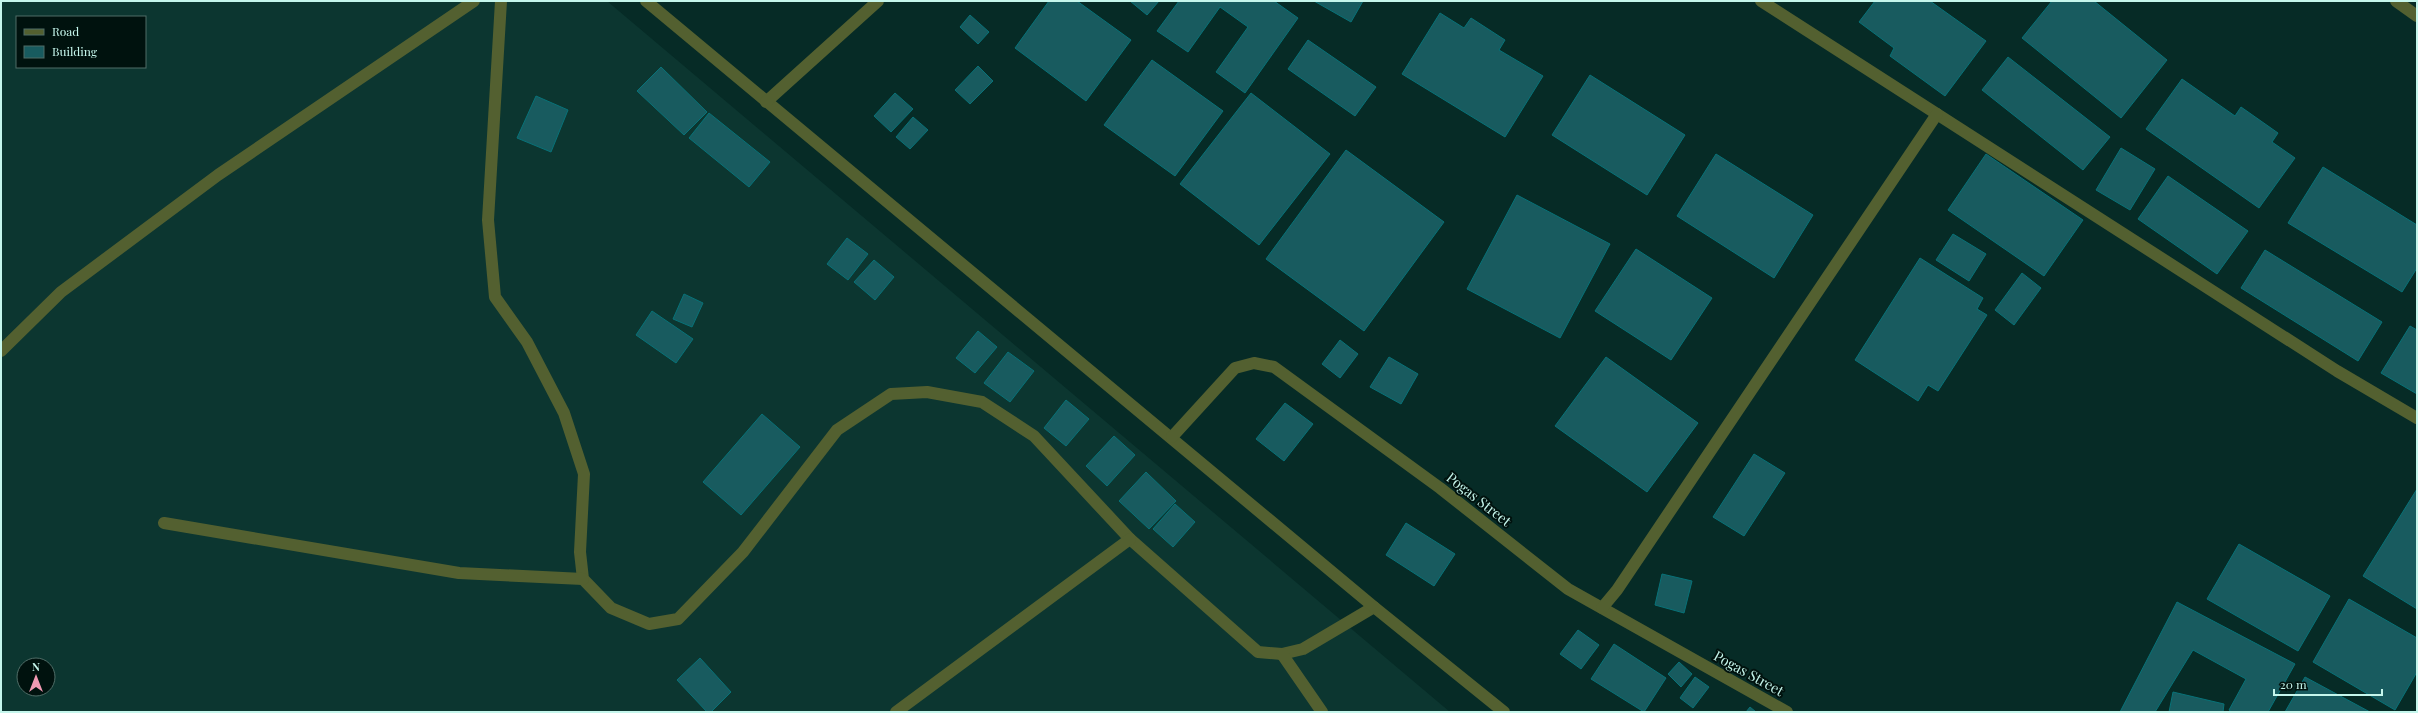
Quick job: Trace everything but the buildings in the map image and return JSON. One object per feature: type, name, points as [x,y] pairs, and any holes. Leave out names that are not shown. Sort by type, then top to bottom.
[{"type":"street","points":[[1,351],[61,292],[218,175],[474,1]]},
{"type":"street","points":[[501,1],[488,220],[495,297],[527,342],[564,413],[584,474],[580,552],[583,579],[611,608],[649,624],[678,618],[743,552],[837,430],[891,394],[927,392],[982,402],[1034,436],[1130,539],[1258,652],[1282,654],[1303,649],[1374,607]]},
{"type":"street","points":[[646,1],[1172,437],[1374,607],[1504,712]]},
{"type":"street","points":[[766,102],[878,1]]},
{"type":"street","points":[[1761,1],[2337,371],[2417,418]]},
{"type":"street","points":[[2396,1],[2417,16]]},
{"type":"street","points":[[1602,608],[1617,590],[1937,114]]},
{"type":"street","name":"Pogas Street","points":[[1172,437],[1235,368],[1254,363],[1274,367],[1440,488],[1568,589],[1787,712]]},
{"type":"street","points":[[164,523],[459,573],[583,579]]},
{"type":"street","points":[[896,712],[1130,539]]},
{"type":"street","points":[[1282,654],[1322,712]]},
{"type":"shaded area","points":[[1,1],[607,1],[1450,712],[1,712]]}]
